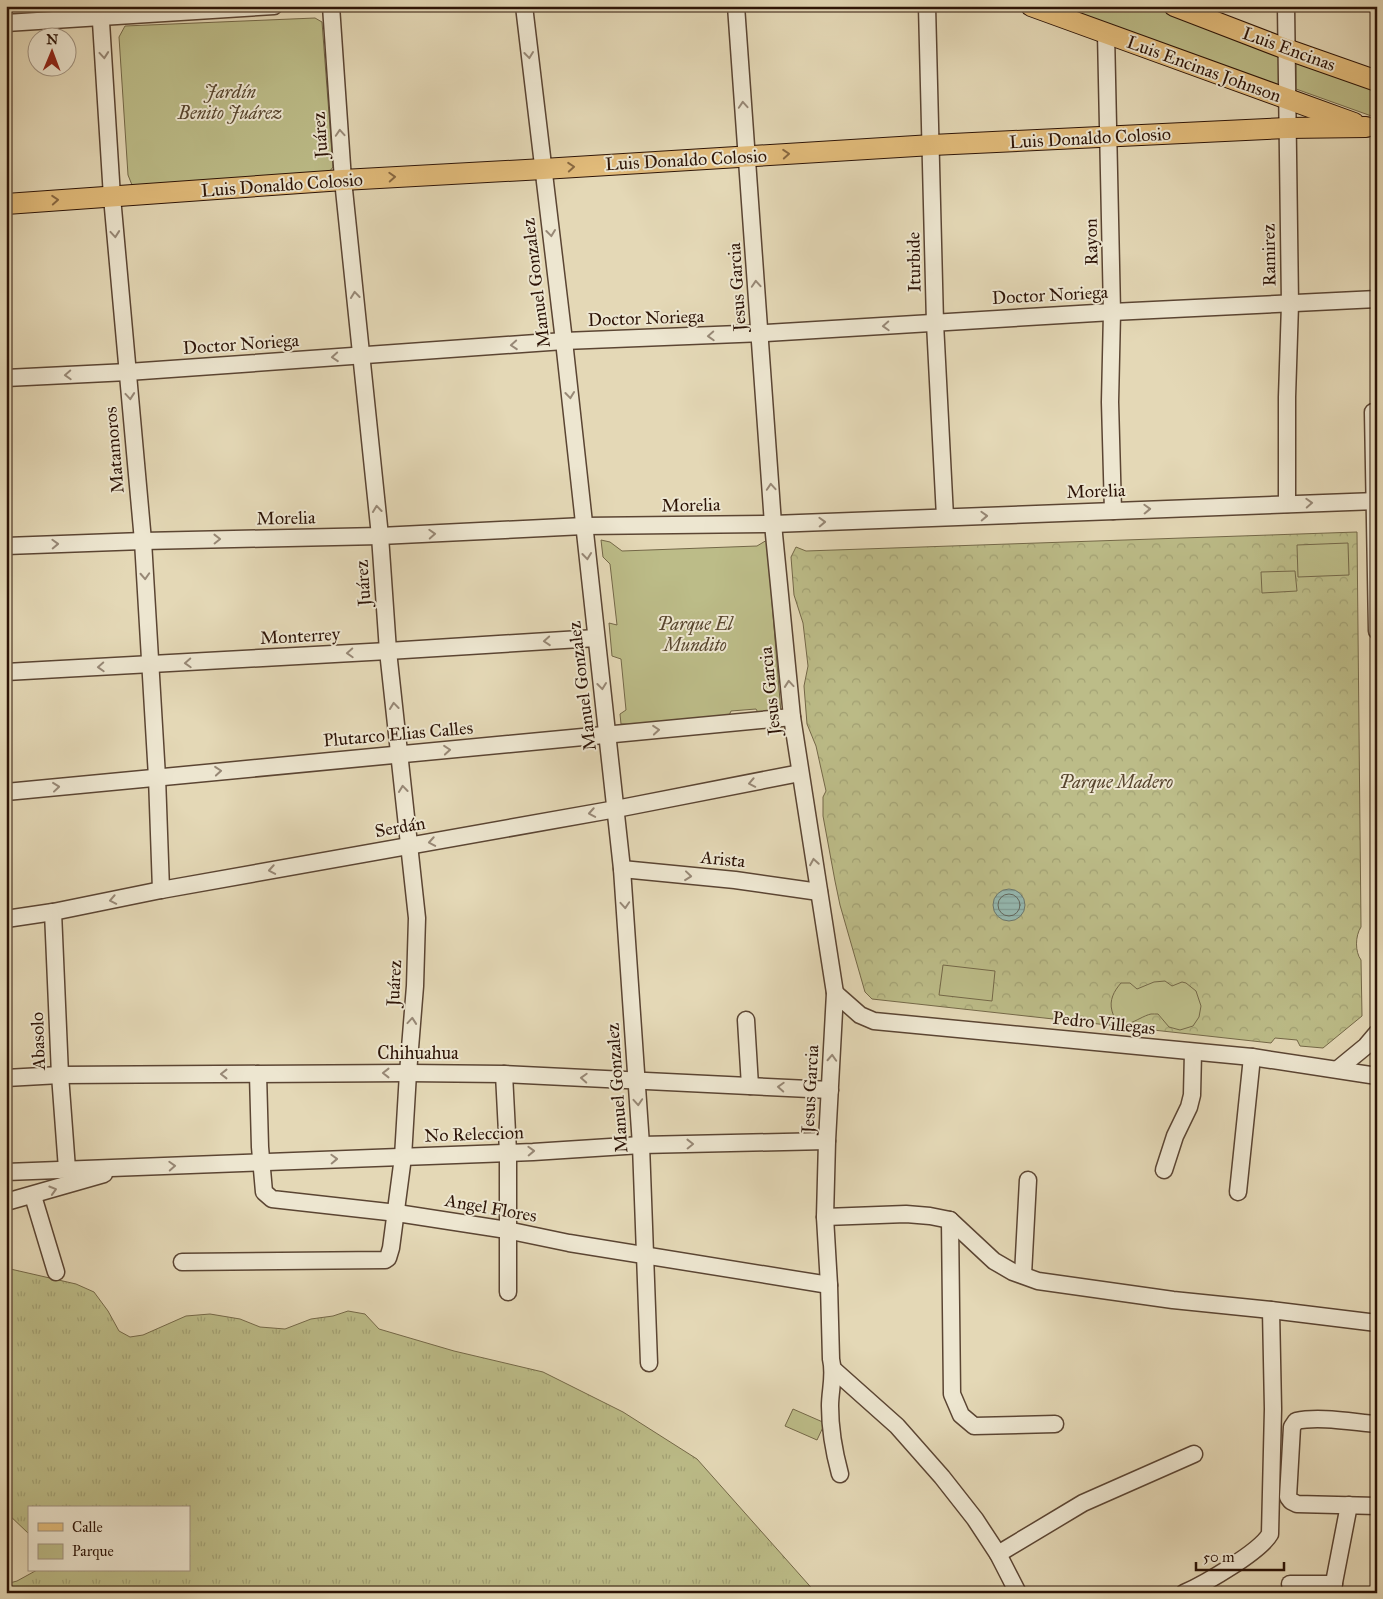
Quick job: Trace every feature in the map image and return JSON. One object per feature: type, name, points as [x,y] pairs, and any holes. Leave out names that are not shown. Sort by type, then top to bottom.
[{"type":"main road","name":"Luis Encinas Johnson","points":[[1031,6],[1372,129]]},
{"type":"main road","name":"Luis Encinas","points":[[1179,7],[1286,49],[1377,81]]},
{"type":"main road","name":"Luis Donaldo Colosio","points":[[6,204],[343,180],[932,145],[1287,128],[1372,129]]},
{"type":"street","points":[[6,22],[100,12],[274,6]]},
{"type":"street","name":"Juárez","points":[[182,1262],[385,1260],[390,1254],[397,1213],[403,1157],[415,986],[417,918],[388,651],[380,536],[343,180],[330,6]]},
{"type":"street","name":"Manuel Gonzalez","points":[[524,6],[564,341],[622,869],[641,1145],[649,1363]]},
{"type":"street","name":"Jesus Garcia","points":[[736,6],[773,524],[792,717],[835,992],[826,1141],[825,1217],[830,1285],[831,1359],[834,1369],[830,1404],[832,1434],[840,1474]]},
{"type":"street","name":"Iturbide","points":[[927,6],[935,323],[944,517]]},
{"type":"street","name":"Ramirez","points":[[1286,6],[1290,304],[1287,397],[1287,504]]},
{"type":"street","name":"Matamoros","points":[[100,12],[112,197],[142,541],[157,777],[161,890]]},
{"type":"street","name":"Rayon","points":[[1106,33],[1112,312],[1110,402],[1113,511]]},
{"type":"street","name":"Doctor Noriega","points":[[6,378],[128,372],[564,341],[760,333],[1112,312],[1377,299]]},
{"type":"street","points":[[1373,412],[1377,631]]},
{"type":"street","name":"Morelia","points":[[6,546],[380,536],[584,526],[773,524],[1375,501]]},
{"type":"street","name":"Monterrey","points":[[6,672],[596,638]]},
{"type":"street","name":"Plutarco Elias Calles","points":[[7,792],[792,717]]},
{"type":"street","name":"Serdán","points":[[6,919],[616,809],[800,773]]},
{"type":"street","name":"Arista","points":[[622,869],[735,880],[819,892]]},
{"type":"street","name":"Abasolo","points":[[53,912],[60,1075],[67,1169]]},
{"type":"street","name":"Pedro Villegas","points":[[835,992],[860,1015],[874,1021],[1252,1057],[1377,1076]]},
{"type":"street","points":[[746,1020],[750,1086]]},
{"type":"street","points":[[1338,1069],[1366,1046],[1377,1033]]},
{"type":"street","points":[[1164,1170],[1175,1136],[1189,1107],[1192,1095],[1193,1052]]},
{"type":"street","points":[[1238,1192],[1252,1057]]},
{"type":"street","name":"Angel Flores","points":[[258,1074],[264,1192],[272,1199],[397,1213],[830,1285]]},
{"type":"street","points":[[504,1074],[508,1152],[508,1292]]},
{"type":"street","name":"Chihuahua","points":[[6,1078],[60,1075],[504,1074],[830,1090]]},
{"type":"street","name":"No Releccion","points":[[123,1168],[641,1145],[826,1141]]},
{"type":"street","points":[[6,1172],[123,1168]]},
{"type":"street","points":[[6,1202],[33,1196],[123,1168]]},
{"type":"street","points":[[1023,1275],[1028,1180]]},
{"type":"street","points":[[33,1196],[56,1272]]},
{"type":"street","points":[[825,1217],[906,1214],[950,1220],[994,1261],[1013,1272],[1038,1281],[1173,1300],[1377,1323]]},
{"type":"street","points":[[950,1220],[952,1394],[961,1415],[974,1426],[1055,1424]]},
{"type":"street","points":[[1184,1593],[1250,1553],[1266,1541],[1270,1534],[1273,1409],[1271,1310]]},
{"type":"street","points":[[834,1369],[904,1433],[942,1477],[998,1554],[1018,1593]]},
{"type":"street","points":[[1377,1424],[1296,1421],[1292,1427],[1288,1496],[1291,1501],[1297,1504],[1377,1506]]},
{"type":"street","points":[[998,1554],[1084,1503],[1194,1454]]},
{"type":"street","points":[[1290,1584],[1333,1589],[1349,1505]]},
{"type":"green space","points":[[1055,6],[1151,6],[1279,56],[1279,86]]},
{"type":"green space","name":"Jardín Benito Juárez","points":[[315,18],[322,22],[333,167],[326,176],[132,185],[128,175],[119,37],[125,26]]},
{"type":"green space","points":[[1296,61],[1377,90],[1377,118],[1296,89]]},
{"type":"green space","name":"Parque Madero","points":[[1357,532],[1361,927],[1356,944],[1361,960],[1362,1016],[1323,1048],[1300,1046],[1297,1040],[1275,1038],[1271,1043],[872,999],[865,992],[840,905],[823,816],[823,797],[826,791],[816,746],[807,724],[804,686],[808,666],[803,623],[794,595],[791,557],[796,547],[806,551]]},
{"type":"green space","name":"Parque El Mundito","points":[[601,540],[610,542],[622,551],[757,546],[767,540],[781,713],[760,716],[756,709],[731,711],[727,720],[649,725],[621,724],[620,714],[626,710],[621,659],[612,656],[609,623],[617,625],[610,564],[603,557]]},
{"type":"green space","points":[[1348,543],[1349,575],[1298,577],[1297,545]]},
{"type":"green space","points":[[1295,571],[1297,591],[1262,593],[1261,572]]},
{"type":"green space","points":[[943,965],[995,971],[992,1001],[939,995]]},
{"type":"green space","points":[[1165,981],[1172,986],[1182,982],[1186,983],[1196,991],[1201,1006],[1199,1017],[1193,1026],[1180,1030],[1169,1027],[1158,1014],[1151,1014],[1124,1024],[1119,1023],[1115,1019],[1111,1007],[1112,999],[1114,992],[1121,983],[1130,983],[1137,989],[1154,982]]},
{"type":"green space","points":[[6,1268],[76,1284],[94,1292],[108,1311],[119,1331],[130,1337],[143,1335],[186,1316],[210,1314],[240,1319],[260,1327],[285,1329],[311,1319],[333,1316],[348,1311],[365,1314],[379,1329],[454,1351],[543,1372],[623,1412],[697,1459],[816,1593],[6,1593],[6,1584],[17,1581],[33,1572],[190,1572],[190,1506],[28,1506],[28,1533],[6,1512]]},
{"type":"green space","points":[[793,1409],[825,1423],[817,1440],[785,1426]]},
{"type":"water","points":[[1009,889],[1015,890],[1020,894],[1024,899],[1024,911],[1020,916],[1015,920],[1009,921],[1003,920],[998,916],[994,911],[993,905],[994,899],[998,894],[1003,890]]}]
